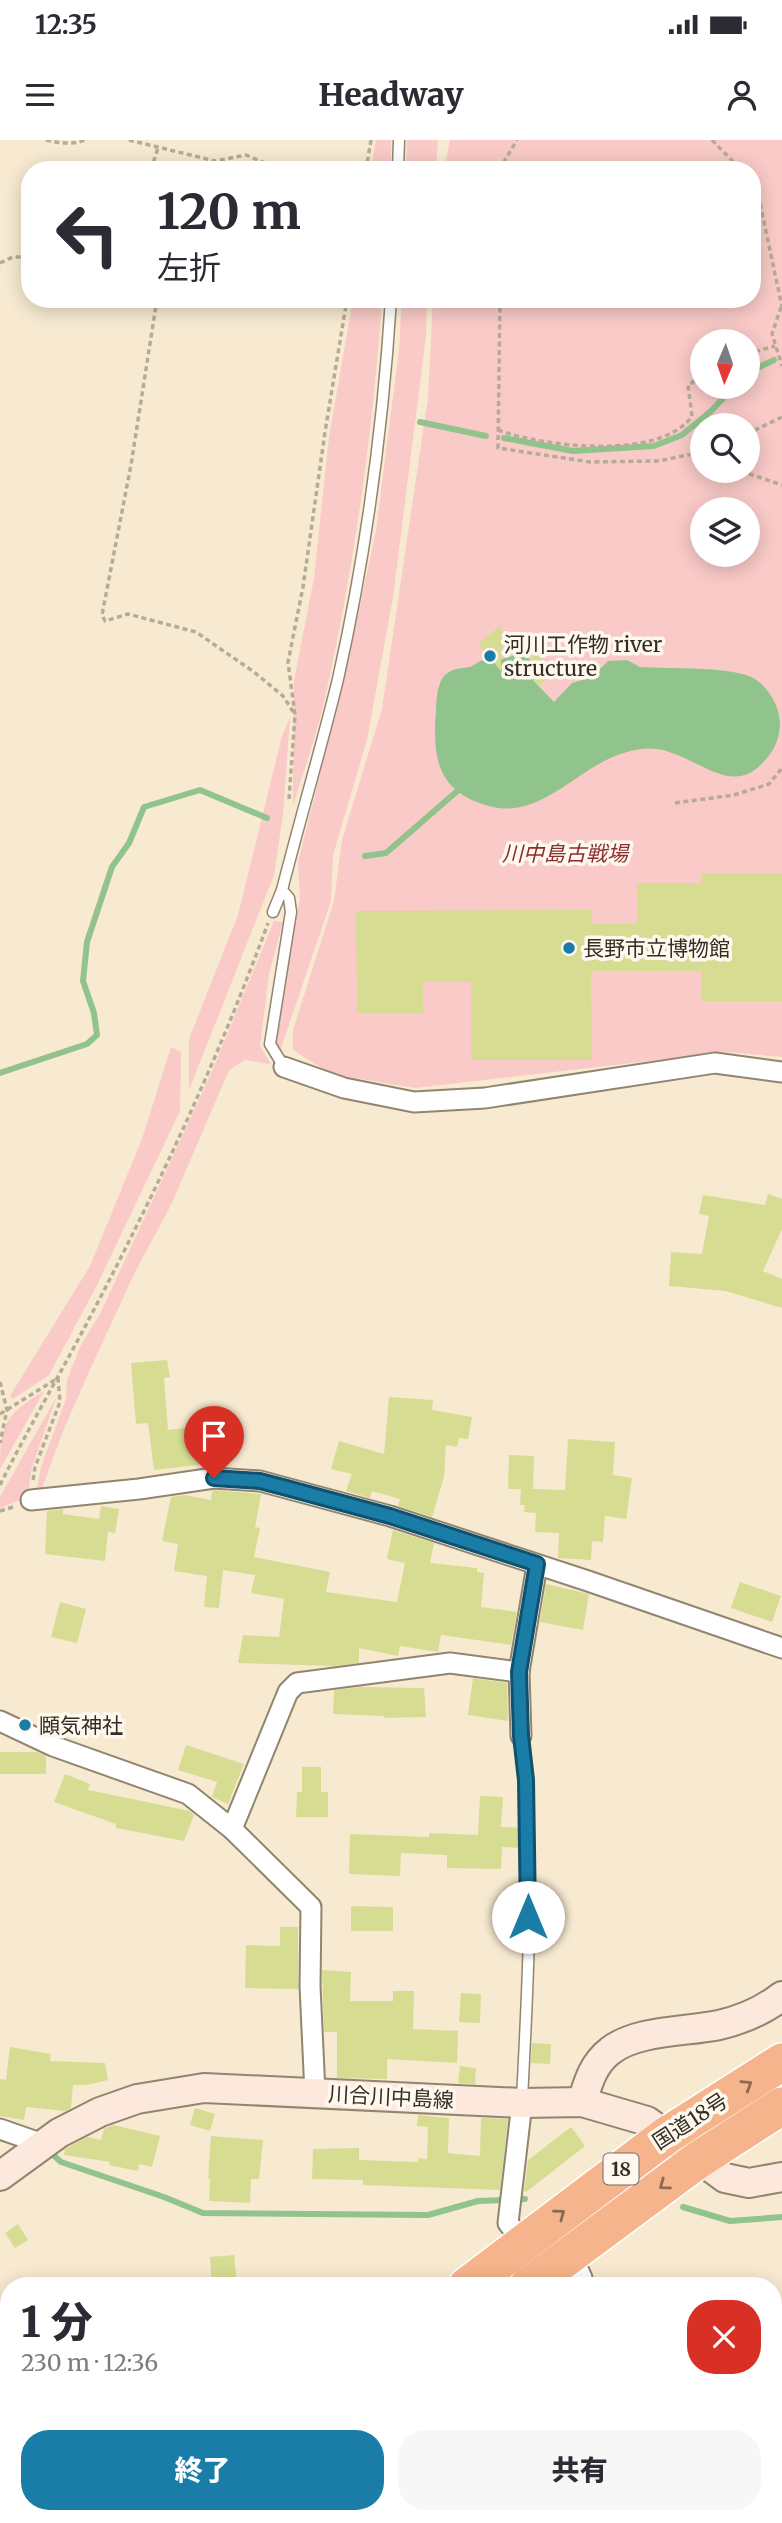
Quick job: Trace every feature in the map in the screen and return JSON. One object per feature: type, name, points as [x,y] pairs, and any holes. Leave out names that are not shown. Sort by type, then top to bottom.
[{"type":"highway","name":"国道18号","points":[[478,2277],[667,2135],[782,2062]]},
{"type":"highway","name":"国道18号","points":[[553,2277],[576,2269],[698,2160],[782,2106]]},
{"type":"main road","points":[[582,2102],[598,2063],[611,2050],[628,2041],[719,2025],[748,2015],[782,1996]]},
{"type":"main road","name":"川合川中島線","points":[[0,2176],[43,2144],[100,2112],[137,2099],[204,2088],[522,2103],[582,2102],[647,2121],[725,2178],[737,2182],[761,2182],[782,2177]]},
{"type":"street","points":[[284,1067],[344,1088],[414,1102],[485,1098],[715,1063],[782,1072]]},
{"type":"street","points":[[31,1500],[214,1478],[260,1481],[390,1516],[782,1648]]},
{"type":"street","points":[[521,1736],[519,1672],[537,1564]]},
{"type":"street","points":[[232,1829],[288,1692],[297,1683],[450,1663],[519,1672]]},
{"type":"street","points":[[0,1721],[53,1746],[188,1794],[232,1829],[311,1907],[310,1986],[315,2094]]},
{"type":"street","points":[[522,2103],[508,2223],[523,2242]]},
{"type":"street","points":[[0,2129],[43,2144]]},
{"type":"lane","points":[[398,161],[399,140]]},
{"type":"lane","points":[[273,912],[282,890],[337,680],[353,602],[368,520],[385,392],[390,308]]},
{"type":"lane","points":[[282,890],[289,898],[291,912],[271,1044],[284,1067]]},
{"type":"lane","points":[[521,1736],[528,1823],[528,1940],[522,2103]]},
{"type":"path","points":[[46,140],[62,143],[85,140]]},
{"type":"path","points":[[129,140],[215,161],[246,155],[260,161]]},
{"type":"path","points":[[368,161],[371,140]]},
{"type":"path","points":[[504,161],[517,140]]},
{"type":"path","points":[[712,140],[732,161]]},
{"type":"path","points":[[154,161],[158,148]]},
{"type":"path","points":[[761,208],[782,307],[772,334],[782,366]]},
{"type":"path","points":[[0,263],[13,257],[21,257]]},
{"type":"path","points":[[155,308],[131,465],[102,615],[105,621],[128,614],[195,632],[254,672],[283,696],[295,715]]},
{"type":"path","points":[[289,802],[295,715],[288,662],[303,587],[324,432],[345,308]]},
{"type":"path","points":[[499,308],[498,448],[590,462],[659,461],[690,455]]},
{"type":"path","points":[[760,350],[776,346]]},
{"type":"path","points":[[498,430],[566,446],[600,446],[658,439],[675,434],[692,416],[690,384]]},
{"type":"path","points":[[760,428],[782,417]]},
{"type":"path","points":[[760,477],[782,485]]},
{"type":"path","points":[[675,803],[734,795],[769,785],[782,768]]},
{"type":"path","points":[[0,1485],[58,1378],[197,1100],[273,912]]},
{"type":"path","points":[[0,1415],[58,1378]]},
{"type":"path","points":[[0,1511],[31,1500],[35,1467],[60,1402],[58,1378]]},
{"type":"path","points":[[0,1382],[7,1410],[0,1443]]},
{"type":"green space","points":[[376,140],[391,140],[391,161],[372,161]]},
{"type":"green space","points":[[407,140],[438,140],[437,161],[406,161]]},
{"type":"green space","name":"川中島古戦場","points":[[450,140],[782,140],[782,1057],[728,1052],[415,1088],[331,1074],[293,1050],[293,1030],[334,901],[342,840],[382,709],[428,398],[433,308],[761,308],[761,161],[446,161]]},
{"type":"green space","points":[[351,308],[381,308],[368,450],[353,550],[325,698],[293,805],[294,681],[314,578],[329,437]]},
{"type":"green space","points":[[401,308],[427,308],[426,336],[393,597],[367,740],[333,855],[331,901],[280,1051],[275,1038],[300,899],[298,862],[344,680],[376,531],[399,350]]},
{"type":"green space","points":[[290,717],[283,815],[274,875],[189,1090],[189,1039],[238,915],[282,736]]},
{"type":"green space","points":[[274,921],[283,922],[269,974],[260,1046],[271,1064],[245,1060],[229,1070],[171,1205],[135,1272],[88,1374],[42,1488],[37,1488],[41,1467],[66,1399],[67,1380],[81,1345],[100,1314],[210,1076]]},
{"type":"green space","points":[[171,1047],[181,1052],[180,1111],[96,1287],[49,1375],[13,1399],[10,1396],[90,1266],[142,1139]]},
{"type":"green space","points":[[44,1391],[0,1469],[2,1440],[8,1421],[21,1407]]},
{"type":"green space","points":[[57,1396],[32,1467],[27,1497],[0,1508],[0,1497]]},
{"type":"shaded area","points":[[515,655],[538,661],[527,674],[554,702],[572,683],[592,677],[608,661],[627,660],[640,667],[717,670],[746,675],[763,685],[776,705],[780,724],[777,742],[761,764],[749,773],[737,776],[711,771],[664,750],[643,749],[610,758],[529,805],[493,807],[460,793],[442,772],[435,744],[438,689],[442,679],[451,671],[470,667],[484,660],[493,661]]},
{"type":"building","points":[[502,624],[501,671],[478,644]]},
{"type":"building","points":[[536,653],[554,671],[540,686],[521,669]]},
{"type":"building","name":"長野市立博物館","points":[[702,873],[782,873],[782,1001],[702,1001],[701,971],[591,971],[592,1060],[471,1060],[471,982],[423,982],[423,1013],[357,1013],[356,911],[592,910],[592,924],[637,924],[637,883],[701,883]]},
{"type":"building","points":[[768,1194],[782,1199],[782,1229],[763,1271],[782,1279],[782,1308],[726,1291],[669,1286],[671,1252],[702,1254],[709,1216],[699,1214],[703,1195],[765,1205]]},
{"type":"building","points":[[167,1360],[170,1377],[164,1378],[168,1430],[218,1424],[223,1462],[154,1470],[148,1423],[136,1424],[131,1363]]},
{"type":"building","points":[[389,1397],[433,1400],[432,1410],[472,1417],[468,1439],[459,1438],[457,1447],[446,1445],[444,1477],[432,1517],[398,1506],[400,1499],[372,1491],[370,1498],[346,1491],[352,1474],[331,1469],[339,1441],[384,1454]]},
{"type":"building","points":[[568,1439],[615,1442],[613,1475],[632,1478],[626,1519],[605,1516],[603,1542],[592,1541],[591,1560],[558,1558],[559,1533],[535,1532],[536,1513],[524,1512],[525,1505],[520,1505],[521,1489],[508,1489],[509,1455],[534,1456],[533,1489],[565,1490]]},
{"type":"building","points":[[214,1490],[261,1494],[255,1527],[260,1528],[254,1557],[330,1572],[326,1592],[397,1602],[405,1563],[387,1559],[393,1530],[434,1543],[430,1563],[477,1568],[477,1572],[484,1573],[481,1607],[517,1612],[511,1645],[441,1635],[438,1652],[400,1646],[398,1656],[359,1648],[359,1663],[335,1666],[238,1663],[243,1635],[279,1637],[284,1599],[251,1593],[255,1575],[223,1570],[219,1608],[204,1607],[207,1576],[174,1571],[178,1544],[162,1541],[171,1497],[184,1495],[211,1500]]},
{"type":"building","points":[[101,1506],[119,1509],[115,1533],[108,1532],[105,1561],[45,1554],[47,1511],[63,1509],[63,1514],[99,1519]]},
{"type":"building","points":[[740,1582],[781,1596],[772,1622],[731,1608]]},
{"type":"building","points":[[546,1584],[589,1594],[583,1630],[540,1622]]},
{"type":"building","points":[[60,1602],[86,1609],[77,1643],[51,1637]]},
{"type":"building","points":[[473,1678],[507,1683],[508,1721],[468,1715]]},
{"type":"building","points":[[360,1687],[424,1688],[426,1717],[384,1718],[333,1714],[334,1690]]},
{"type":"building","points":[[186,1745],[244,1764],[228,1804],[212,1797],[217,1782],[178,1770]]},
{"type":"building","points":[[0,1752],[36,1752],[46,1756],[46,1774],[0,1774]]},
{"type":"building","points":[[302,1767],[321,1767],[321,1792],[328,1792],[328,1817],[296,1817],[297,1792],[302,1792]]},
{"type":"building","points":[[65,1774],[90,1784],[88,1790],[190,1811],[194,1815],[184,1841],[116,1828],[116,1824],[54,1802]]},
{"type":"building","points":[[480,1796],[503,1797],[501,1827],[521,1828],[521,1848],[502,1847],[501,1869],[447,1868],[447,1855],[401,1853],[400,1876],[349,1874],[350,1834],[429,1837],[429,1833],[478,1835]]},
{"type":"building","points":[[351,1906],[393,1907],[393,1931],[351,1931]]},
{"type":"building","points":[[280,1927],[298,1927],[298,1989],[245,1988],[246,1945],[280,1946]]},
{"type":"building","points":[[322,1970],[351,1972],[350,2001],[393,2001],[393,1991],[414,1991],[413,2029],[458,2031],[457,2063],[387,2059],[387,2079],[337,2078],[337,2032],[324,2032]]},
{"type":"building","points":[[461,1993],[481,1994],[480,2023],[459,2022]]},
{"type":"building","points":[[532,2043],[551,2044],[550,2064],[531,2063]]},
{"type":"building","points":[[10,2047],[51,2054],[50,2061],[105,2063],[108,2080],[73,2085],[71,2108],[66,2111],[26,2107],[24,2120],[0,2116],[0,2079],[6,2080]]},
{"type":"building","points":[[460,2066],[476,2068],[475,2084],[458,2083]]},
{"type":"building","points":[[195,2108],[215,2114],[210,2131],[190,2125]]},
{"type":"building","points":[[418,2115],[449,2118],[448,2153],[480,2156],[481,2118],[508,2119],[500,2190],[363,2185],[363,2180],[312,2179],[313,2149],[359,2148],[359,2160],[418,2162],[418,2158],[427,2159],[428,2127],[417,2126]]},
{"type":"building","points":[[113,2125],[160,2136],[152,2167],[139,2164],[138,2171],[109,2165],[110,2162],[64,2155],[65,2149],[87,2137],[101,2140],[104,2129]]},
{"type":"building","points":[[571,2127],[585,2146],[524,2191],[528,2160]]},
{"type":"building","points":[[211,2136],[263,2140],[259,2179],[251,2179],[250,2203],[209,2201]]},
{"type":"building","points":[[18,2224],[28,2240],[15,2248],[5,2233]]},
{"type":"building","points":[[234,2255],[236,2277],[211,2277],[210,2257]]},
{"type":"waterway","points":[[760,367],[774,360]]},
{"type":"waterway","points":[[504,438],[573,451],[654,446],[682,435],[722,399]]},
{"type":"waterway","points":[[420,422],[486,436]]},
{"type":"waterway","points":[[365,856],[386,853],[463,786]]},
{"type":"waterway","points":[[0,1073],[87,1044],[97,1035],[94,1013],[83,981],[87,942],[112,867],[129,843],[144,807],[200,790],[267,818]]},
{"type":"waterway","points":[[52,2154],[61,2162],[203,2213],[428,2215],[478,2201],[525,2199]]},
{"type":"waterway","points":[[683,2207],[730,2221],[782,2217]]},
{"type":"place","name":"河川工作物 river structure","points":[[490,656]]},
{"type":"place","name":"長野市立博物館","points":[[569,948]]},
{"type":"place","name":"頥気神社","points":[[25,1725]]},
{"type":"route","points":[[214,1478],[260,1481],[283,1487],[390,1516],[537,1564],[519,1672],[528,1823],[528,1917]]}]
